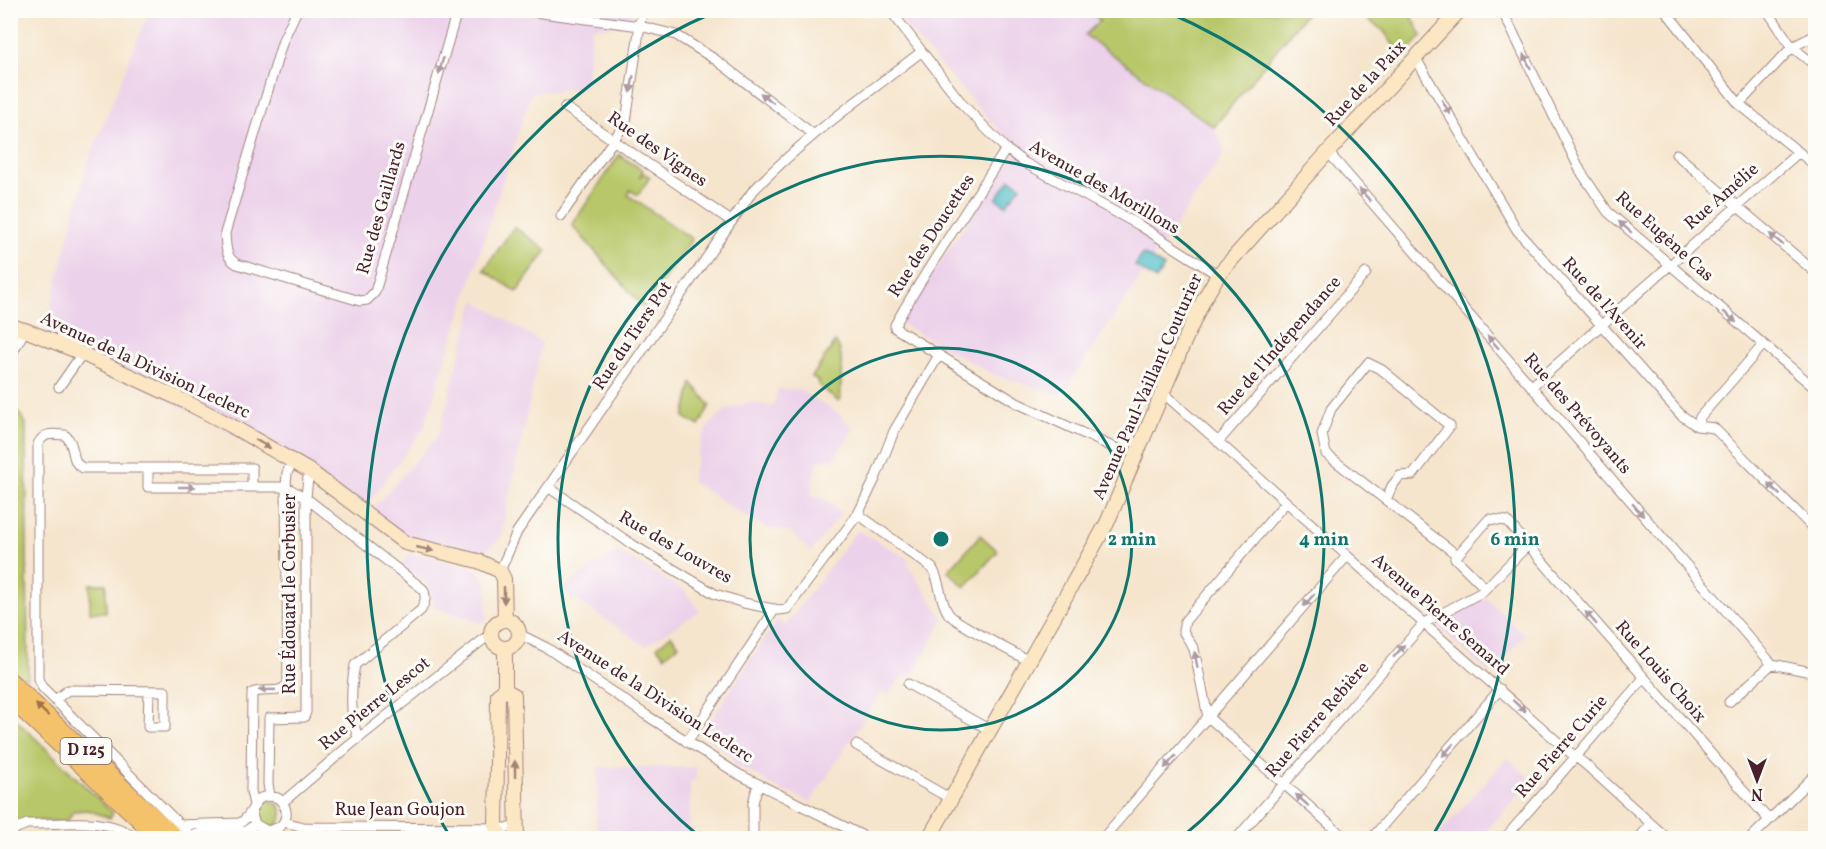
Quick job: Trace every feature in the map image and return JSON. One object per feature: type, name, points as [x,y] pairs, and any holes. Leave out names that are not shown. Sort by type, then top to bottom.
[{"type":"main road","name":"D 125","points":[[10,680],[177,833]]},
{"type":"main road","name":"D 125","points":[[10,699],[109,791],[177,833]]},
{"type":"street","name":"Rue des Gaillards","points":[[297,10],[283,40],[225,233],[227,253],[230,260],[237,264],[353,300],[367,300],[375,292],[454,18],[460,10]]},
{"type":"street","points":[[519,10],[640,26],[676,34],[716,60],[813,134]]},
{"type":"street","points":[[561,216],[626,122],[642,10]]},
{"type":"street","name":"Avenue des Morillons","points":[[890,10],[963,105],[1006,149],[1025,163],[1139,225],[1218,275]]},
{"type":"street","name":"Rue de la Paix","points":[[1299,184],[1460,10]]},
{"type":"street","name":"Rue Eugène Cas","points":[[1502,10],[1581,172],[1608,213],[1815,389]]},
{"type":"street","points":[[1665,10],[1739,104],[1815,166]]},
{"type":"street","points":[[1767,10],[1792,47],[1815,66]]},
{"type":"street","points":[[1739,104],[1792,47],[1815,35]]},
{"type":"street","name":"Rue du Tiers Pot","points":[[500,571],[517,532],[752,192],[813,134],[921,52]]},
{"type":"street","name":"Rue de l'Avenir","points":[[1415,57],[1517,230],[1681,415],[1697,426],[1714,428],[1815,531]]},
{"type":"street","name":"Rue des Vignes","points":[[565,107],[731,221]]},
{"type":"street","name":"Rue des Doucettes","points":[[939,355],[895,328],[895,325],[917,286],[1006,149]]},
{"type":"street","name":"Rue des Prévoyants","points":[[1328,152],[1772,664]]},
{"type":"street","name":"Rue Amélie","points":[[1532,386],[1799,152]]},
{"type":"street","points":[[1676,154],[1815,273]]},
{"type":"street","name":"Avenue Paul-Vaillant Couturier","points":[[929,838],[1107,523],[1203,301],[1218,275],[1299,184]]},
{"type":"street","name":"Rue de l'Indépendance","points":[[1218,442],[1366,273]]},
{"type":"street","name":"Avenue de la Division Leclerc","points":[[10,326],[82,354],[184,401],[311,472],[405,543],[478,561],[500,571]]},
{"type":"street","points":[[10,357],[25,330]]},
{"type":"street","points":[[1697,426],[1700,417],[1763,345]]},
{"type":"street","points":[[59,387],[82,354]]},
{"type":"street","points":[[687,742],[775,609],[787,609],[858,514],[894,431],[939,355],[1017,403],[1117,449]]},
{"type":"street","points":[[1386,500],[1392,486],[1400,476],[1413,475],[1450,426],[1382,370],[1368,363],[1331,409],[1322,434],[1326,454],[1386,500],[1458,555],[1455,558],[1485,588]]},
{"type":"street","name":"Avenue Pierre Semard","points":[[1163,393],[1667,838]]},
{"type":"street","points":[[252,487],[252,468],[83,468],[74,460],[73,445],[65,435],[48,434],[41,437],[38,444],[39,678],[42,687],[177,833],[246,831],[255,824]]},
{"type":"street","name":"Rue Édouard le Corbusier","points":[[252,808],[252,693],[281,690],[286,688],[288,683],[286,487],[287,473],[293,461]]},
{"type":"street","points":[[148,468],[148,487],[286,487],[306,498],[423,589],[426,595],[421,610],[355,665],[353,727],[359,738]]},
{"type":"street","name":"Rue Édouard le Corbusier","points":[[251,717],[304,717],[306,712],[306,498],[308,477],[311,472]]},
{"type":"street","name":"Rue des Louvres","points":[[548,487],[633,545],[715,594],[775,609]]},
{"type":"street","points":[[1286,502],[1185,621],[1183,631],[1194,649],[1208,717],[1345,838]]},
{"type":"street","points":[[858,514],[932,568],[937,576],[945,609],[950,617],[1029,661]]},
{"type":"street","name":"Rue Louis Choix","points":[[1458,555],[1489,519],[1507,521],[1768,820]]},
{"type":"street","points":[[1424,623],[1482,592],[1527,546]]},
{"type":"street","points":[[1102,838],[1347,556]]},
{"type":"street","points":[[500,571],[504,579],[505,620]]},
{"type":"street","points":[[505,620],[516,626],[519,634],[516,642],[505,648],[496,645],[491,637],[494,626],[505,620]]},
{"type":"street","name":"Rue Pierre Rebière","points":[[1237,838],[1424,623]]},
{"type":"street","name":"Avenue de la Division Leclerc","points":[[519,634],[548,648],[687,742],[758,784],[867,838]]},
{"type":"street","name":"Rue Pierre Lescot","points":[[283,802],[359,738],[484,639],[491,637]]},
{"type":"street","points":[[505,648],[505,690]]},
{"type":"street","points":[[1729,702],[1772,664],[1815,673]]},
{"type":"street","name":"Rue Pierre Curie","points":[[1505,838],[1644,678]]},
{"type":"street","points":[[908,684],[990,730]]},
{"type":"street","points":[[1372,838],[1500,689]]},
{"type":"street","points":[[55,700],[68,690],[149,691]]},
{"type":"street","points":[[499,833],[498,695],[505,690]]},
{"type":"street","points":[[505,690],[514,695],[516,833]]},
{"type":"street","name":"Rue Édouard le Corbusier","points":[[269,718],[268,784],[270,796]]},
{"type":"street","points":[[856,745],[951,799]]},
{"type":"street","points":[[1751,838],[1815,774]]},
{"type":"street","points":[[753,838],[753,803],[758,784]]},
{"type":"street","points":[[177,833],[240,823],[245,820],[252,808],[258,799],[270,796],[283,802],[286,808],[284,822],[280,827],[267,831],[255,824],[252,808]]},
{"type":"street","name":"Rue Jean Goujon","points":[[284,822],[304,827],[516,833]]},
{"type":"street","points":[[10,833],[27,824],[97,824],[118,827],[134,838]]},
{"type":"street","points":[[1639,838],[1652,824]]},
{"type":"shaded area","points":[[149,11],[633,11],[629,25],[592,28],[586,87],[531,93],[424,428],[366,506],[44,333],[87,165]]},
{"type":"shaded area","points":[[892,11],[1090,11],[1100,21],[1085,35],[1214,127],[1225,152],[1061,395],[994,375],[899,322],[1017,151]]},
{"type":"shaded area","points":[[475,300],[542,343],[500,539],[482,553],[411,540],[372,510],[439,434]]},
{"type":"shaded area","points":[[778,389],[800,390],[839,414],[854,429],[834,458],[819,460],[814,474],[811,496],[824,499],[841,513],[811,552],[789,531],[773,530],[749,519],[691,481],[702,439],[708,427],[725,410],[751,402],[773,407]]},
{"type":"shaded area","points":[[857,530],[906,557],[910,562],[908,565],[944,619],[910,678],[903,675],[888,695],[882,691],[810,803],[791,792],[787,793],[767,783],[764,779],[742,768],[735,767],[731,755],[702,733],[777,620],[786,625]]},
{"type":"shaded area","points":[[617,551],[684,590],[700,611],[645,646],[561,589]]},
{"type":"shaded area","points":[[410,553],[476,568],[487,581],[487,619],[481,623],[435,607],[425,582],[401,566]]},
{"type":"shaded area","points":[[1486,598],[1525,635],[1491,674],[1440,629],[1440,620]]},
{"type":"shaded area","points":[[1507,758],[1532,780],[1480,838],[1439,838],[1437,836]]},
{"type":"shaded area","points":[[598,767],[696,767],[696,780],[690,781],[690,833],[694,838],[596,838]]},
{"type":"green space","points":[[1090,11],[1308,11],[1214,127],[1085,35],[1100,21]]},
{"type":"green space","points":[[1355,11],[1409,11],[1422,36],[1402,58],[1384,31]]},
{"type":"green space","points":[[619,155],[643,170],[639,178],[643,173],[650,177],[638,195],[630,190],[628,195],[692,239],[644,308],[572,225]]},
{"type":"green space","points":[[514,227],[547,250],[517,292],[484,270]]},
{"type":"green space","points":[[835,342],[841,360],[841,399],[838,401],[818,385],[818,381],[812,377]]},
{"type":"green space","points":[[692,383],[710,405],[699,426],[684,417]]},
{"type":"green space","points":[[10,402],[26,423],[28,677],[19,681],[10,673]]},
{"type":"green space","points":[[980,535],[998,551],[965,587],[948,571]]},
{"type":"green space","points":[[90,584],[106,584],[106,612],[90,612]]},
{"type":"green space","points":[[671,635],[679,645],[665,656],[657,647]]},
{"type":"green space","points":[[11,715],[113,813],[110,818],[88,810],[73,811],[67,822],[26,820],[11,826]]},
{"type":"green space","points":[[269,801],[278,805],[282,814],[278,823],[269,827],[260,823],[256,814],[260,805]]},
{"type":"water","points":[[1010,179],[1021,186],[1006,205],[996,199]]},
{"type":"water","points":[[1143,254],[1164,267],[1156,280],[1135,266]]}]
